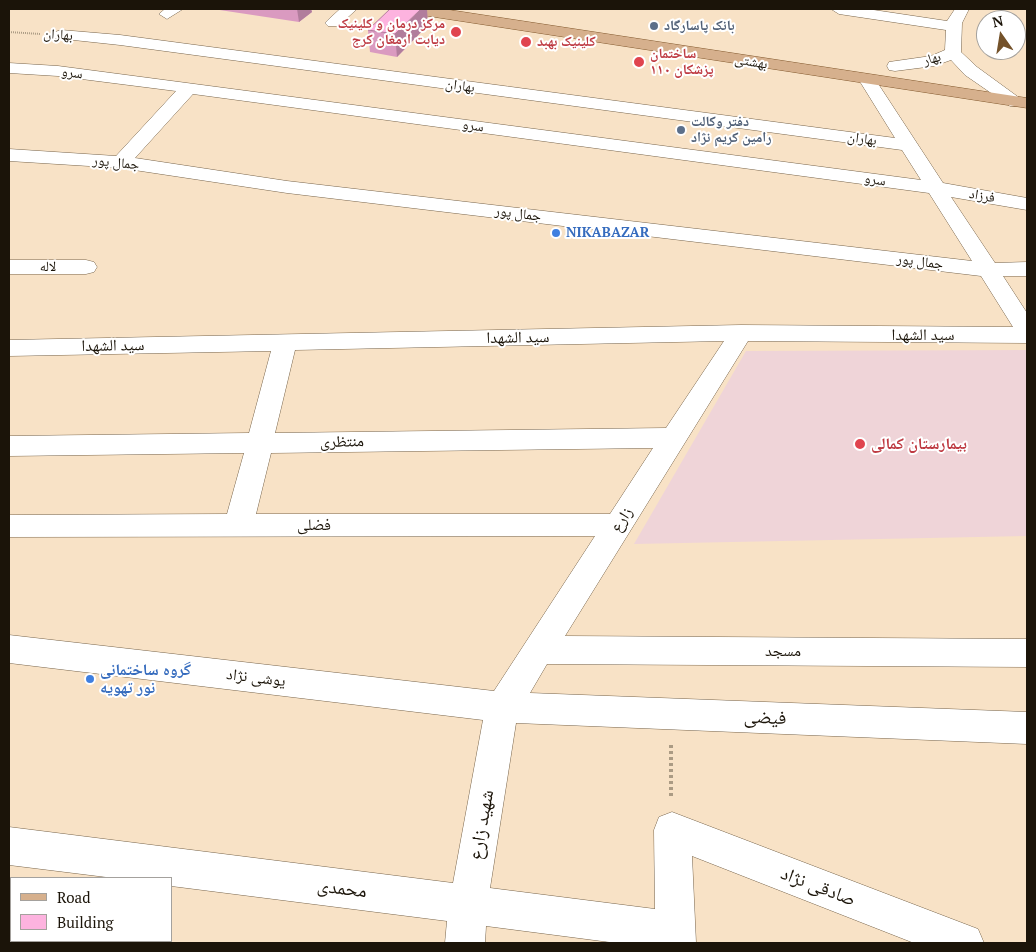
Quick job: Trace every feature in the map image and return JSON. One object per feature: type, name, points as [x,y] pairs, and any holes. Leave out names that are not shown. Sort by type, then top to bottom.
[{"type":"main road","name":"بهشتى","points":[[501,9],[777,48]]},
{"type":"main road","name":"بهشتى","points":[[411,11],[871,71],[1022,103]]},
{"type":"main road","name":"بهشتى","points":[[871,71],[895,66],[1027,87]]},
{"type":"street","points":[[333,23],[349,9]]},
{"type":"street","points":[[840,9],[954,27]]},
{"type":"street","name":"بهار","points":[[895,66],[934,61],[953,53],[954,27],[961,9]]},
{"type":"street","name":"بهاران","points":[[61,35],[120,40],[911,146]]},
{"type":"street","points":[[953,53],[961,62],[984,80],[1022,103]]},
{"type":"street","name":"سرو","points":[[9,68],[58,71],[937,188]]},
{"type":"street","points":[[871,71],[911,146],[1027,331]]},
{"type":"street","points":[[121,162],[189,88]]},
{"type":"street","name":"جمال پور","points":[[9,155],[121,162],[287,187],[989,270],[1027,269]]},
{"type":"street","name":"فرزاد","points":[[937,188],[1027,204]]},
{"type":"street","name":"لاله","points":[[9,268],[86,267]]},
{"type":"street","name":"سید الشهدا","points":[[9,348],[741,334],[1027,336]]},
{"type":"street","name":"زارع","points":[[502,707],[741,334]]},
{"type":"street","points":[[239,526],[285,342]]},
{"type":"street","name":"منتظری","points":[[9,446],[675,438]]},
{"type":"street","name":"فضلی","points":[[9,526],[618,525]]},
{"type":"street","name":"یوشی نژاد","points":[[9,649],[502,707]]},
{"type":"street","name":"مسجد","points":[[538,650],[1027,652]]},
{"type":"street","name":"فیضی","points":[[502,707],[1027,728]]},
{"type":"street","name":"شهید زارع","points":[[464,943],[468,906],[502,707]]},
{"type":"street","points":[[672,830],[676,937]]},
{"type":"street","name":"صادقی نژاد","points":[[672,830],[964,943]]},
{"type":"street","name":"محمدی","points":[[9,846],[468,906],[676,937]]},
{"type":"path","name":"بهاران","points":[[9,32],[61,35]]},
{"type":"path","points":[[671,715],[672,830]]},
{"type":"shaded area","name":"بیمارستان کمالی","points":[[1027,350],[1027,536],[634,544],[746,351]]},
{"type":"building","points":[[390,9],[421,9],[395,34],[368,30]]},
{"type":"place","name":"بانک پاسارگاد","points":[[654,26]]},
{"type":"place","name":"مرکز درمان و کلینیک دیابت ارمغان کرج","points":[[456,32]]},
{"type":"place","name":"کلینیک بهبد","points":[[526,42]]},
{"type":"place","name":"ساختمان پزشکان ۱۱۰","points":[[639,62]]},
{"type":"place","name":"دفتر وکالت رامین کریم نژاد","points":[[681,130]]},
{"type":"place","name":"NIKABAZAR","points":[[556,233]]},
{"type":"place","name":"بیمارستان کمالی","points":[[860,444]]},
{"type":"place","name":"گروه‌ ساختمانی نور تهویه","points":[[90,679]]}]
